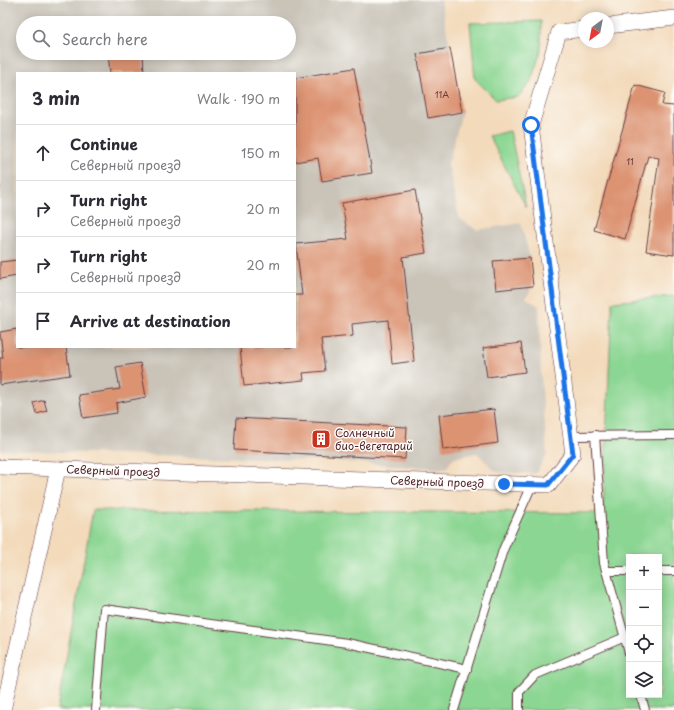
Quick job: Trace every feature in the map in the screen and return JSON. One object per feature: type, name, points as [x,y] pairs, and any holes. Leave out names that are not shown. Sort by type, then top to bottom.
[{"type":"street","points":[[614,25],[674,18]]},
{"type":"street","name":"Северный проезд","points":[[0,467],[548,485],[573,454],[531,125],[560,32],[578,30]]},
{"type":"street","points":[[3,710],[58,469]]},
{"type":"lane","points":[[595,435],[604,563],[626,641]]},
{"type":"lane","points":[[571,436],[674,435]]},
{"type":"lane","points":[[454,710],[503,550],[532,485]]},
{"type":"lane","points":[[606,571],[626,571]]},
{"type":"lane","points":[[662,571],[674,571]]},
{"type":"lane","points":[[96,710],[104,609],[347,643],[467,669]]},
{"type":"lane","points":[[519,710],[519,692],[535,675],[625,637]]},
{"type":"lane","points":[[642,698],[645,710]]},
{"type":"shaded area","points":[[0,0],[441,0],[462,112],[448,164],[459,218],[477,230],[521,223],[530,258],[533,286],[526,298],[539,306],[541,376],[547,455],[535,474],[496,472],[477,453],[453,458],[446,469],[333,461],[0,450]]},
{"type":"green space","points":[[541,21],[541,51],[530,83],[518,97],[496,100],[475,79],[470,23]]},
{"type":"green space","points":[[510,131],[526,207],[489,136]]},
{"type":"green space","points":[[674,296],[674,710],[57,710],[93,510],[603,513],[612,302]]},
{"type":"building","points":[[450,48],[462,112],[428,118],[417,54]]},
{"type":"building","points":[[109,60],[143,60],[144,72],[110,72]]},
{"type":"building","points":[[354,68],[372,173],[322,181],[318,158],[296,162],[296,78]]},
{"type":"building","points":[[635,85],[665,93],[662,105],[674,106],[674,255],[646,251],[659,158],[648,156],[625,239],[594,230]]},
{"type":"building","points":[[415,190],[426,253],[403,257],[414,361],[392,364],[388,320],[352,324],[353,336],[321,339],[325,371],[303,373],[304,380],[244,386],[240,348],[296,348],[296,295],[302,295],[296,244],[348,239],[342,203]]},
{"type":"building","points":[[530,258],[533,286],[496,290],[493,261]]},
{"type":"building","points":[[16,260],[16,276],[0,279],[0,262]]},
{"type":"building","points":[[16,329],[16,348],[66,348],[70,375],[0,385],[0,358],[3,358],[0,332]]},
{"type":"building","points":[[521,343],[525,372],[487,377],[483,348]]},
{"type":"building","points":[[140,363],[146,397],[116,403],[117,413],[83,418],[79,395],[120,389],[116,367]]},
{"type":"building","points":[[44,400],[47,411],[37,414],[34,403]]},
{"type":"building","points":[[494,409],[498,443],[443,450],[439,415]]},
{"type":"building","name":"Солнечный био-вегетарий","points":[[236,418],[407,427],[405,459],[234,450]]},
{"type":"place","name":"Солнечный био-вегетарий","points":[[321,439]]},
{"type":"route","points":[[504,484],[548,485],[573,454],[531,125]]}]
